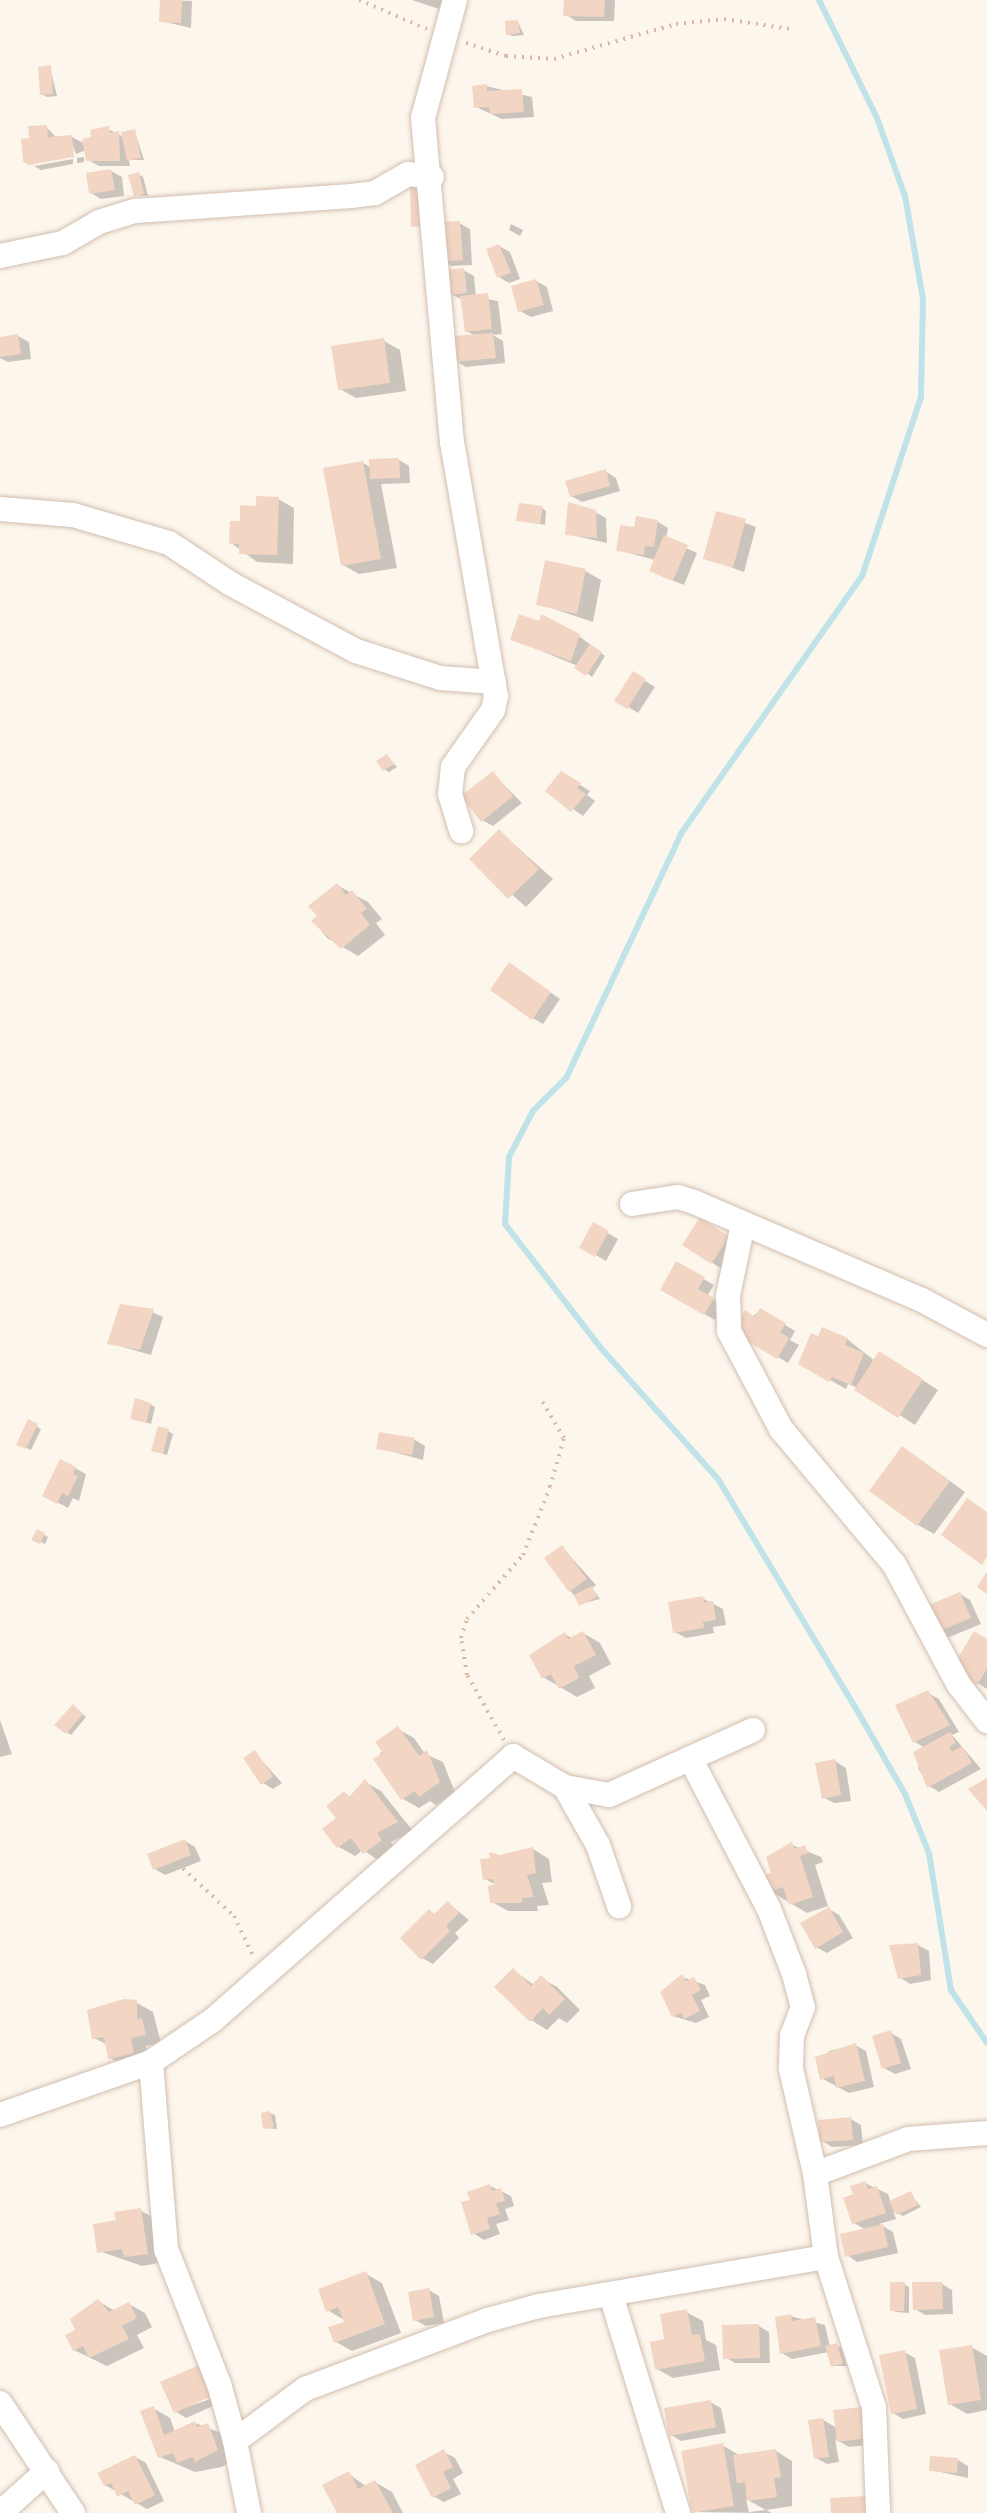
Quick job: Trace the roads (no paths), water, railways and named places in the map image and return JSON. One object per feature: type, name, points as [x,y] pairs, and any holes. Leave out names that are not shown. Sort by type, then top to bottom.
[{"type":"street","points":[[455,0],[442,36],[423,118],[432,177],[431,232],[452,442],[494,682],[493,710],[453,767],[450,794],[461,831]]},
{"type":"street","points":[[0,256],[63,243],[99,222],[136,211],[351,196],[375,193],[408,174],[432,177]]},
{"type":"street","points":[[0,509],[73,515],[169,543],[231,584],[356,651],[440,678],[494,682]]},
{"type":"street","points":[[632,1204],[678,1197],[743,1224],[768,1230],[908,1293],[987,1335]]},
{"type":"street","points":[[743,1224],[726,1305],[729,1331],[781,1429],[894,1564],[959,1685],[987,1721]]},
{"type":"street","points":[[0,2115],[151,2062],[213,2020],[260,1980],[334,1908],[513,1756],[565,1787],[597,1795],[618,1793],[753,1730]]},
{"type":"street","points":[[690,1758],[769,1909],[803,2007],[792,2035],[791,2069],[815,2174],[826,2257],[874,2407],[878,2513]]},
{"type":"street","points":[[565,1787],[598,1845],[619,1906]]},
{"type":"street","points":[[151,2062],[166,2249],[219,2384],[235,2441],[249,2513]]},
{"type":"street","points":[[815,2174],[908,2139],[987,2133]]},
{"type":"street","points":[[235,2441],[305,2389],[488,2320],[826,2257]]},
{"type":"street","points":[[611,2295],[678,2513]]},
{"type":"street","points":[[0,2405],[73,2513]]},
{"type":"street","points":[[0,2513],[47,2471]]},
{"type":"waterway","points":[[819,0],[877,118],[905,196],[923,299],[921,397],[862,576],[681,834],[566,1078],[533,1111],[509,1157],[505,1224],[600,1347],[718,1479],[854,1705],[905,1794],[929,1853],[951,1990],[987,2043]]}]
